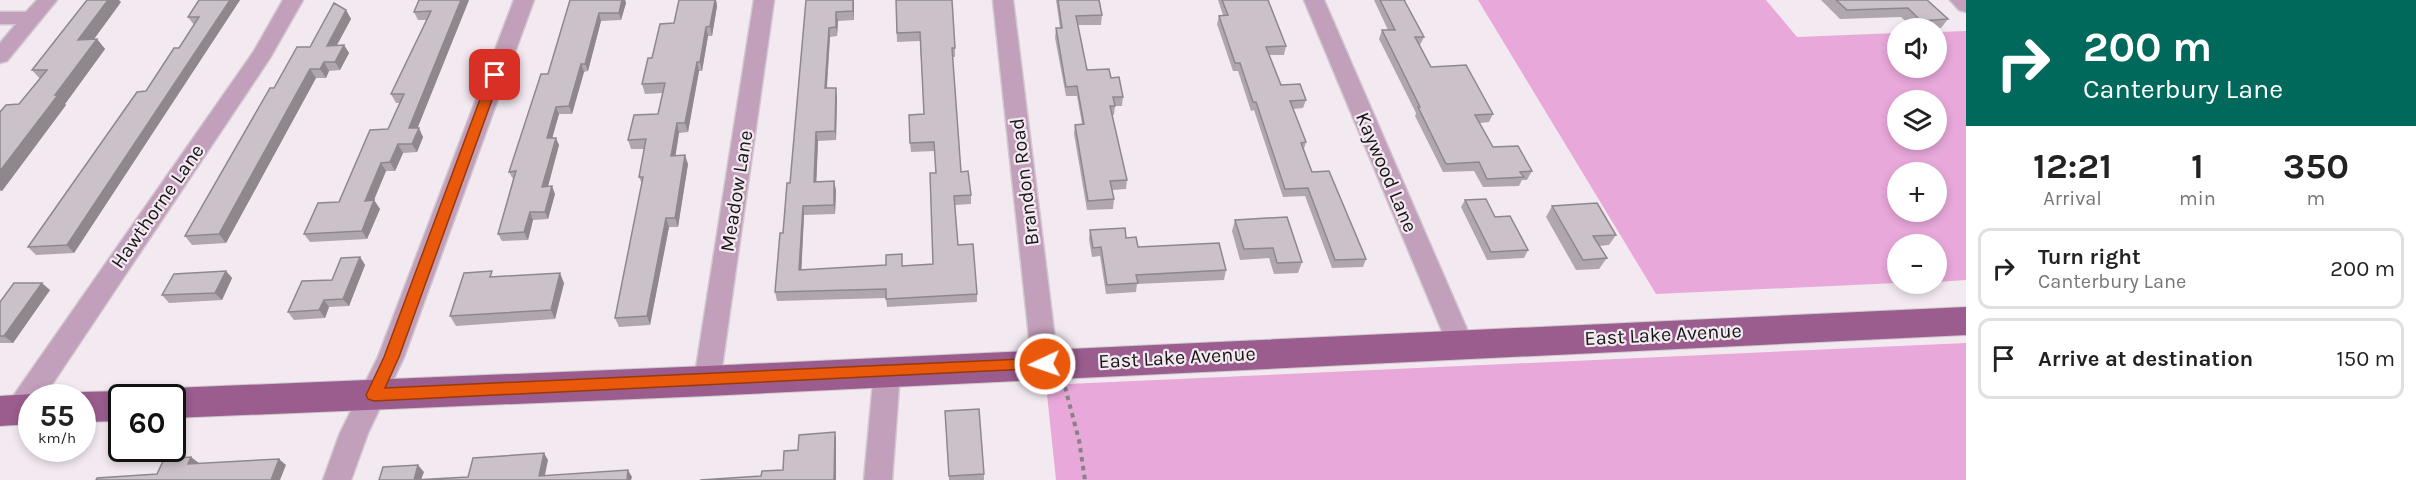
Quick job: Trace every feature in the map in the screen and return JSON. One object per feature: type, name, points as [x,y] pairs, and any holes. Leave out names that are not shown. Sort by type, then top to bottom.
[{"type":"main road","name":"East Lake Avenue","points":[[186,402],[707,381],[1460,343],[1966,321]]},
{"type":"street","points":[[0,56],[47,0]]},
{"type":"street","name":"Hawthorne Lane","points":[[17,410],[262,53],[293,0]]},
{"type":"street","points":[[337,480],[354,432],[391,357],[524,0]]},
{"type":"street","name":"Meadow Lane","points":[[707,381],[764,0]]},
{"type":"street","name":"Brandon Road","points":[[1004,0],[1052,364]]},
{"type":"street","name":"Kaywood Lane","points":[[1314,0],[1460,343]]},
{"type":"street","points":[[0,18],[32,18]]},
{"type":"street","points":[[878,480],[886,372]]},
{"type":"path","points":[[1052,364],[1078,440],[1085,480]]},
{"type":"shaded area","points":[[1478,0],[1766,0],[1797,37],[1887,33],[1887,78],[1947,78],[1947,32],[1966,31],[1966,280],[1947,281],[1947,234],[1887,234],[1887,283],[1656,294]]},
{"type":"shaded area","points":[[1966,343],[1966,480],[1056,480],[1046,385]]},
{"type":"building","points":[[87,0],[108,0],[78,40],[97,39],[0,171],[0,112],[6,105],[19,104],[47,70],[32,70]]},
{"type":"building","points":[[199,0],[230,0],[67,245],[28,247],[137,92],[146,91],[174,48],[179,48],[199,17],[188,17]]},
{"type":"building","points":[[419,0],[461,0],[409,128],[419,128],[412,144],[398,144],[390,162],[381,163],[365,201],[374,200],[362,231],[304,234],[318,203],[339,202],[370,130],[388,129],[404,94],[391,94],[431,11],[414,12]]},
{"type":"building","points":[[570,0],[622,0],[619,13],[599,13],[585,64],[581,64],[569,106],[556,107],[547,138],[556,138],[542,187],[552,186],[545,212],[530,212],[524,232],[498,234],[516,171],[509,172],[541,74],[548,74]]},
{"type":"building","points":[[679,0],[715,0],[710,26],[706,27],[700,62],[697,62],[685,123],[677,123],[671,156],[685,155],[675,218],[666,218],[647,316],[615,318],[643,177],[639,177],[646,139],[628,140],[634,115],[658,114],[665,83],[642,84],[648,58],[652,58],[660,24],[674,23]]},
{"type":"building","points":[[806,0],[853,0],[853,11],[836,12],[836,27],[829,28],[825,88],[836,88],[835,131],[816,132],[814,182],[834,181],[834,205],[803,206],[799,270],[886,265],[886,255],[902,254],[902,266],[933,264],[930,173],[936,173],[934,142],[910,143],[909,115],[924,114],[920,32],[897,33],[896,0],[952,0],[955,48],[952,48],[961,172],[968,171],[971,195],[954,196],[958,245],[973,244],[977,294],[886,299],[886,289],[775,292],[780,233],[783,233],[787,183],[790,183]]},
{"type":"building","points":[[1058,0],[1099,0],[1102,15],[1076,16],[1087,70],[1109,69],[1111,78],[1119,77],[1123,97],[1113,97],[1115,106],[1110,106],[1127,180],[1110,181],[1114,199],[1088,201],[1075,125],[1084,124],[1077,86],[1066,87],[1056,28],[1062,28]]},
{"type":"building","points":[[1222,0],[1268,0],[1286,46],[1266,47],[1281,85],[1300,84],[1306,100],[1290,101],[1306,142],[1301,143],[1312,172],[1329,171],[1366,259],[1335,260],[1308,188],[1285,189],[1256,102],[1253,102],[1240,63],[1235,63],[1219,16],[1228,15]]},
{"type":"building","points":[[1380,0],[1404,0],[1424,37],[1415,37],[1431,67],[1466,65],[1493,114],[1475,115],[1493,147],[1518,146],[1532,171],[1520,172],[1524,177],[1487,179],[1479,162],[1446,164],[1382,30],[1395,30]]},
{"type":"building","points":[[1836,0],[1927,0],[1947,18],[1918,18],[1908,8],[1847,10]]},
{"type":"building","points":[[334,3],[346,10],[327,46],[344,45],[335,62],[324,62],[320,69],[310,69],[219,234],[185,236],[270,88],[274,88],[297,47],[310,47]]},
{"type":"building","points":[[1486,199],[1495,217],[1510,216],[1528,250],[1491,252],[1465,200]]},
{"type":"building","points":[[1597,203],[1616,235],[1593,236],[1607,258],[1583,260],[1552,206]]},
{"type":"building","points":[[1287,217],[1302,262],[1277,263],[1273,248],[1244,249],[1235,220]]},
{"type":"building","points":[[1125,228],[1126,238],[1136,237],[1138,247],[1219,243],[1226,270],[1136,275],[1138,283],[1107,285],[1101,247],[1093,248],[1090,230]]},
{"type":"building","points":[[360,257],[343,299],[324,300],[319,310],[288,312],[302,281],[332,280],[341,258]]},
{"type":"building","points":[[226,271],[215,293],[162,295],[174,274]]},
{"type":"building","points":[[492,271],[490,277],[560,273],[551,310],[450,316],[464,273]]},
{"type":"building","points":[[14,283],[42,283],[4,336],[0,336],[0,302]]},
{"type":"building","points":[[979,409],[984,474],[949,476],[945,411]]},
{"type":"building","points":[[835,432],[834,480],[700,480],[761,476],[762,471],[783,470],[784,451],[798,450],[799,435]]},
{"type":"building","points":[[544,453],[539,476],[628,470],[627,480],[414,480],[468,477],[473,458]]},
{"type":"building","points":[[186,457],[191,457],[188,464],[279,459],[271,480],[96,480],[97,478],[157,474],[163,462],[186,462]]},
{"type":"building","points":[[418,465],[414,480],[379,480],[383,467]]},
{"type":"route","points":[[495,75],[391,357],[374,395],[1045,364]]}]
